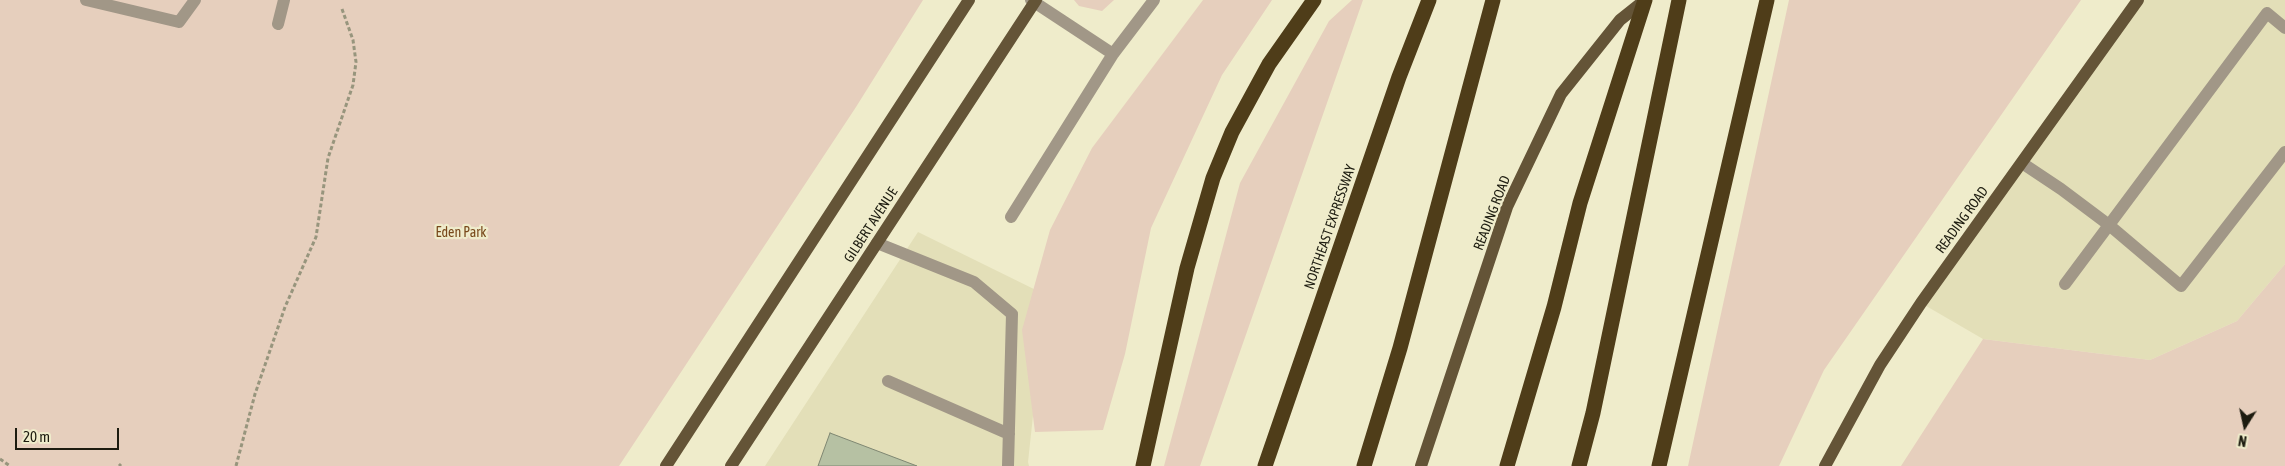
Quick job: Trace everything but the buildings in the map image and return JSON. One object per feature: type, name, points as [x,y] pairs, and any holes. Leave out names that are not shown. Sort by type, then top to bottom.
[{"type":"highway","points":[[1144,466],[1187,268],[1213,178],[1232,132],[1270,64],[1314,0]]},
{"type":"highway","name":"NORTHEAST EXPRESSWAY","points":[[1265,466],[1399,77],[1429,0]]},
{"type":"highway","points":[[1364,466],[1400,348],[1493,0]]},
{"type":"highway","points":[[1507,466],[1554,307],[1580,203],[1645,0]]},
{"type":"highway","points":[[1579,466],[1593,413],[1679,0]]},
{"type":"highway","points":[[1659,466],[1767,0]]},
{"type":"main road","points":[[666,466],[969,0]]},
{"type":"main road","name":"READING ROAD","points":[[1420,466],[1507,207],[1561,94],[1620,20],[1645,0]]},
{"type":"main road","name":"READING ROAD","points":[[1825,466],[1880,365],[1921,302],[2138,0]]},
{"type":"main road","name":"GILBERT AVENUE","points":[[731,466],[1034,1]]},
{"type":"lane","points":[[86,0],[179,22],[195,0]]},
{"type":"lane","points":[[278,24],[284,0]]},
{"type":"lane","points":[[1011,217],[1113,54],[1154,0]]},
{"type":"lane","points":[[1034,1],[1113,54]]},
{"type":"lane","points":[[2065,284],[2267,13],[2285,28]]},
{"type":"lane","points":[[2022,163],[2109,225],[2181,286],[2285,152]]},
{"type":"lane","points":[[877,243],[974,282],[1012,314],[1008,466]]},
{"type":"lane","points":[[888,381],[1009,434]]},
{"type":"path","points":[[236,466],[255,394],[285,307],[316,237],[328,158],[353,85],[356,62],[353,40],[342,9]]},
{"type":"path","points":[[0,459],[10,466]]},
{"type":"shaded area","points":[[2138,0],[2285,0],[2285,264],[2237,321],[2150,360],[1983,339],[1921,303]]},
{"type":"shaded area","points":[[918,232],[1046,295],[1029,466],[765,466]]},
{"type":"green space","name":"Eden Park","points":[[0,0],[923,0],[856,107],[619,466],[0,466]]},
{"type":"green space","points":[[1074,0],[1114,0],[1102,11],[1079,6]]},
{"type":"green space","points":[[1203,0],[1272,0],[1222,75],[1151,228],[1125,354],[1103,430],[1035,432],[1022,330],[1050,230],[1092,148]]},
{"type":"green space","points":[[1352,0],[1363,0],[1200,466],[1164,466],[1240,183],[1329,21]]},
{"type":"green space","points":[[1789,0],[2081,0],[1824,370],[1779,466],[1688,466]]},
{"type":"green space","points":[[2285,264],[2285,466],[1901,466],[1983,339],[2150,360],[2237,321]]}]
